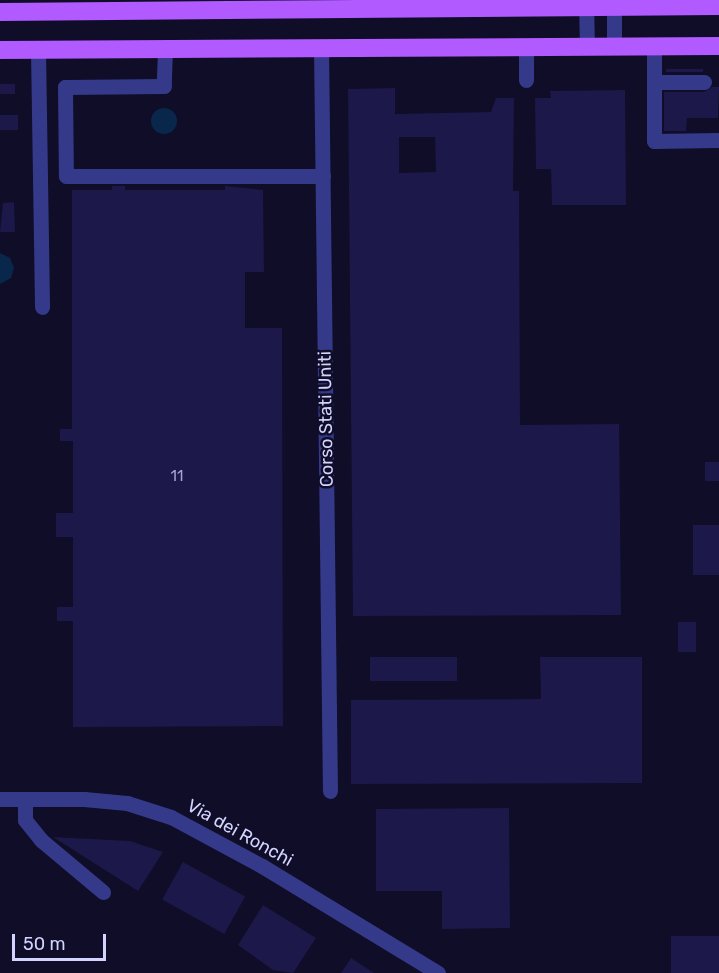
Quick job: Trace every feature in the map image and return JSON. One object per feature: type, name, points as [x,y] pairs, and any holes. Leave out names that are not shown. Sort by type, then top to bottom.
[{"type":"main road","points":[[0,12],[292,5],[614,3],[719,6]]},
{"type":"main road","points":[[0,50],[719,46]]},
{"type":"street","points":[[586,3],[587,46]]},
{"type":"street","points":[[614,3],[614,46]]},
{"type":"street","points":[[654,46],[654,141],[719,140]]},
{"type":"street","name":"Corso Stati Uniti","points":[[321,47],[330,791]]},
{"type":"street","points":[[526,47],[526,80]]},
{"type":"street","points":[[165,49],[164,86],[65,87],[66,176],[323,176]]},
{"type":"street","points":[[38,50],[42,307]]},
{"type":"street","points":[[654,82],[704,82]]},
{"type":"street","name":"Via dei Ronchi","points":[[0,799],[84,799],[127,803],[171,817],[262,866],[438,973]]},
{"type":"street","points":[[24,799],[26,820],[41,840],[103,892]]},
{"type":"water","points":[[164,108],[173,112],[177,121],[173,130],[164,134],[155,130],[151,121],[155,112]]},
{"type":"water","points":[[0,253],[10,258],[14,268],[11,278],[0,284]]},
{"type":"building","points":[[666,69],[703,69],[703,72],[666,72]]},
{"type":"building","points":[[0,84],[15,84],[15,94],[0,94]]},
{"type":"building","points":[[712,87],[719,87],[718,118],[687,118],[686,131],[664,131],[664,92],[704,92]]},
{"type":"building","points":[[395,88],[395,114],[491,112],[496,98],[514,98],[513,191],[519,191],[520,425],[619,424],[621,615],[353,616],[348,89]],"holes":[[[399,137],[435,137],[436,172],[399,173]]]},
{"type":"building","points":[[625,90],[626,205],[552,205],[551,169],[536,169],[535,98],[551,98],[550,91]]},
{"type":"building","points":[[0,115],[18,115],[18,130],[0,130]]},
{"type":"building","points":[[112,186],[125,186],[125,190],[225,190],[225,186],[263,190],[264,272],[245,272],[245,328],[282,328],[283,726],[73,727],[73,621],[57,621],[57,607],[73,607],[73,537],[56,537],[56,513],[73,513],[73,441],[60,441],[60,429],[72,429],[72,190],[112,190]]},
{"type":"building","points":[[14,202],[15,232],[0,232],[3,203]]},
{"type":"building","points":[[705,462],[719,462],[719,481],[705,481]]},
{"type":"building","points":[[693,525],[719,525],[719,575],[693,575]]},
{"type":"building","points":[[678,622],[696,622],[696,652],[678,652]]},
{"type":"building","points":[[370,657],[457,657],[457,681],[370,681]]},
{"type":"building","points":[[540,657],[642,657],[642,783],[351,784],[351,700],[541,699]]},
{"type":"building","points":[[509,808],[510,928],[442,929],[442,891],[376,891],[376,809]]},
{"type":"building","points":[[53,837],[130,841],[163,852],[138,891]]},
{"type":"building","points":[[183,862],[245,896],[224,934],[162,900]]},
{"type":"building","points":[[263,905],[316,938],[293,973],[273,970],[238,945]]},
{"type":"building","points":[[671,936],[719,936],[719,973],[671,973]]},
{"type":"building","points":[[351,958],[374,973],[341,973]]}]
